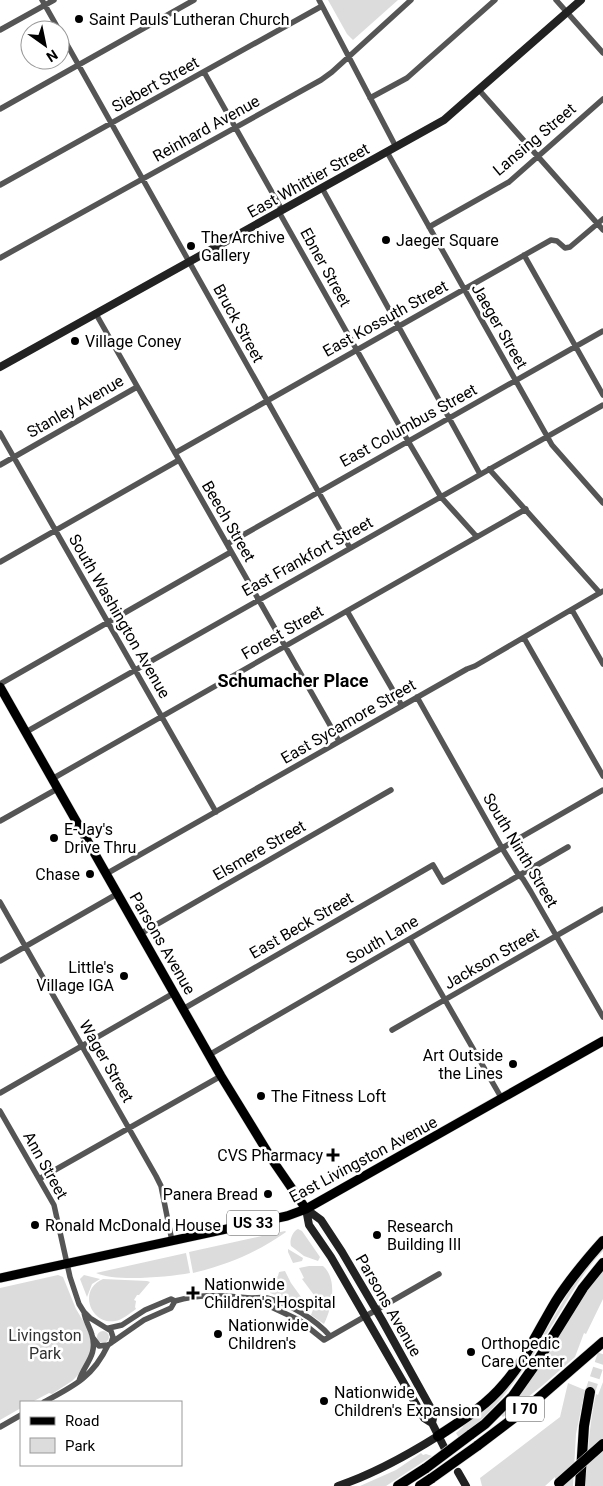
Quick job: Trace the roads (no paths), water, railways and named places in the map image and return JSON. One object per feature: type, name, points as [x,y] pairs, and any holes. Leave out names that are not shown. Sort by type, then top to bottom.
[{"type":"highway","points":[[438,1436],[489,1400],[503,1386],[524,1358],[567,1284],[603,1241]]},
{"type":"highway","points":[[398,1486],[470,1436],[513,1396],[537,1362],[583,1288],[603,1263]]},
{"type":"highway","name":"I 70","points":[[420,1486],[527,1408],[603,1342]]},
{"type":"highway","points":[[580,1486],[582,1443],[590,1392]]},
{"type":"highway","points":[[557,1485],[603,1444]]},
{"type":"main road","name":"Parsons Avenue","points":[[0,685],[57,789],[221,1076],[273,1161],[306,1209]]},
{"type":"main road","name":"East Livingston Avenue","points":[[0,1278],[287,1216],[306,1209],[603,1041]]},
{"type":"street","points":[[0,30],[44,2],[54,0]]},
{"type":"street","points":[[0,109],[194,0]]},
{"type":"street","name":"Reinhard Avenue","points":[[0,258],[321,80],[411,0]]},
{"type":"street","points":[[370,98],[407,78],[495,0]]},
{"type":"street","points":[[556,0],[603,53]]},
{"type":"street","name":"East Whittier Street","points":[[0,367],[444,120],[581,0]]},
{"type":"street","name":"Bruck Street","points":[[44,2],[54,20]]},
{"type":"street","points":[[321,3],[396,147]]},
{"type":"street","name":"Siebert Street","points":[[0,185],[204,72],[321,3]]},
{"type":"street","name":"Bruck Street","points":[[70,49],[350,548]]},
{"type":"street","name":"Ebner Street","points":[[204,72],[408,442],[441,497],[476,537]]},
{"type":"street","points":[[479,90],[603,230]]},
{"type":"street","name":"Lansing Street","points":[[429,227],[509,182],[603,99]]},
{"type":"street","name":"Jaeger Street","points":[[387,152],[552,445],[603,502]]},
{"type":"street","points":[[322,188],[480,474]]},
{"type":"street","name":"East Kossuth Street","points":[[175,453],[550,240],[557,242],[564,248],[570,247],[603,219]]},
{"type":"street","points":[[524,255],[603,395]]},
{"type":"street","name":"Beech Street","points":[[96,314],[339,741]]},
{"type":"street","name":"East Columbus Street","points":[[227,544],[603,331]]},
{"type":"street","name":"Stanley Avenue","points":[[0,465],[137,387]]},
{"type":"street","name":"East Frankfort Street","points":[[26,732],[603,405]]},
{"type":"street","name":"South Washington Avenue","points":[[0,433],[216,812]]},
{"type":"street","points":[[0,562],[179,460]]},
{"type":"street","points":[[489,469],[602,592]]},
{"type":"street","name":"Forest Street","points":[[52,779],[526,509]]},
{"type":"street","points":[[0,685],[231,552]]},
{"type":"street","name":"East Sycamore Street","points":[[106,874],[475,666],[602,592]]},
{"type":"street","points":[[572,610],[603,664]]},
{"type":"street","points":[[347,611],[402,706]]},
{"type":"street","points":[[524,638],[603,776]]},
{"type":"street","name":"South Ninth Street","points":[[417,697],[502,848],[603,1017]]},
{"type":"street","points":[[0,821],[57,789]]},
{"type":"street","name":"Elsmere Street","points":[[140,934],[391,790]]},
{"type":"street","points":[[502,848],[603,790]]},
{"type":"street","name":"South Lane","points":[[209,1055],[568,847]]},
{"type":"street","name":"East Beck Street","points":[[183,1009],[433,864],[443,882],[502,848]]},
{"type":"street","points":[[0,960],[118,894]]},
{"type":"street","name":"Wager Street","points":[[0,902],[154,1171],[161,1186],[172,1241]]},
{"type":"street","name":"Jackson Street","points":[[392,1030],[603,909]]},
{"type":"street","points":[[410,939],[502,1099]]},
{"type":"street","points":[[0,1093],[174,993]]},
{"type":"street","points":[[39,1179],[221,1076]]},
{"type":"street","name":"Ann Street","points":[[0,1111],[54,1204],[76,1296],[93,1338]]},
{"type":"street","name":"Parsons Avenue","points":[[306,1209],[320,1220],[342,1252],[434,1414],[432,1423]]},
{"type":"street","name":"Parsons Avenue","points":[[306,1209],[309,1225],[331,1257],[424,1418],[432,1423],[445,1449]]},
{"type":"street","points":[[253,1298],[299,1320],[324,1340],[439,1274]]},
{"type":"street","points":[[78,1381],[93,1353],[93,1338],[96,1329],[102,1326],[107,1328],[122,1325],[145,1310],[171,1299],[175,1301],[202,1295],[265,1297],[290,1308],[314,1322],[330,1336]]},
{"type":"street","points":[[93,1338],[99,1346],[110,1344],[144,1320],[171,1308],[175,1301]]},
{"type":"street","points":[[46,1401],[67,1390],[87,1376],[95,1368],[110,1344],[113,1335],[107,1328],[84,1312]]},
{"type":"street","points":[[0,1427],[20,1416]]},
{"type":"street","points":[[338,1486],[394,1462],[438,1436]]},
{"type":"street","points":[[458,1472],[466,1486]]},
{"type":"tunnel","points":[[590,1392],[603,1353]]},
{"type":"place","name":"Saint Pauls Lutheran Church","points":[[79,19]]},
{"type":"place","name":"Jaeger Square","points":[[386,240]]},
{"type":"place","name":"The Archive Gallery","points":[[191,246]]},
{"type":"place","name":"Village Coney","points":[[75,341]]},
{"type":"place","name":"E-Jay's Drive Thru","points":[[54,838]]},
{"type":"place","name":"Chase","points":[[90,874]]},
{"type":"place","name":"Little's Village IGA","points":[[124,976]]},
{"type":"place","name":"Art Outside the Lines","points":[[513,1064]]},
{"type":"place","name":"The Fitness Loft","points":[[261,1096]]},
{"type":"place","name":"CVS Pharmacy","points":[[333,1155]]},
{"type":"place","name":"Panera Bread","points":[[268,1194]]},
{"type":"place","name":"Ronald McDonald House","points":[[35,1225]]},
{"type":"place","name":"Research Building III","points":[[377,1235]]},
{"type":"place","name":"Nationwide Children's Hospital","points":[[193,1293]]},
{"type":"place","name":"Nationwide Children's","points":[[218,1334]]},
{"type":"place","name":"Orthopedic Care Center","points":[[471,1352]]},
{"type":"place","name":"Nationwide Children's Expansion","points":[[324,1401]]},
{"type":"district","name":"Schumacher Place","points":[[293,681]]},
{"type":"park label","name":"Livingston Park","points":[[45,1344]]}]
